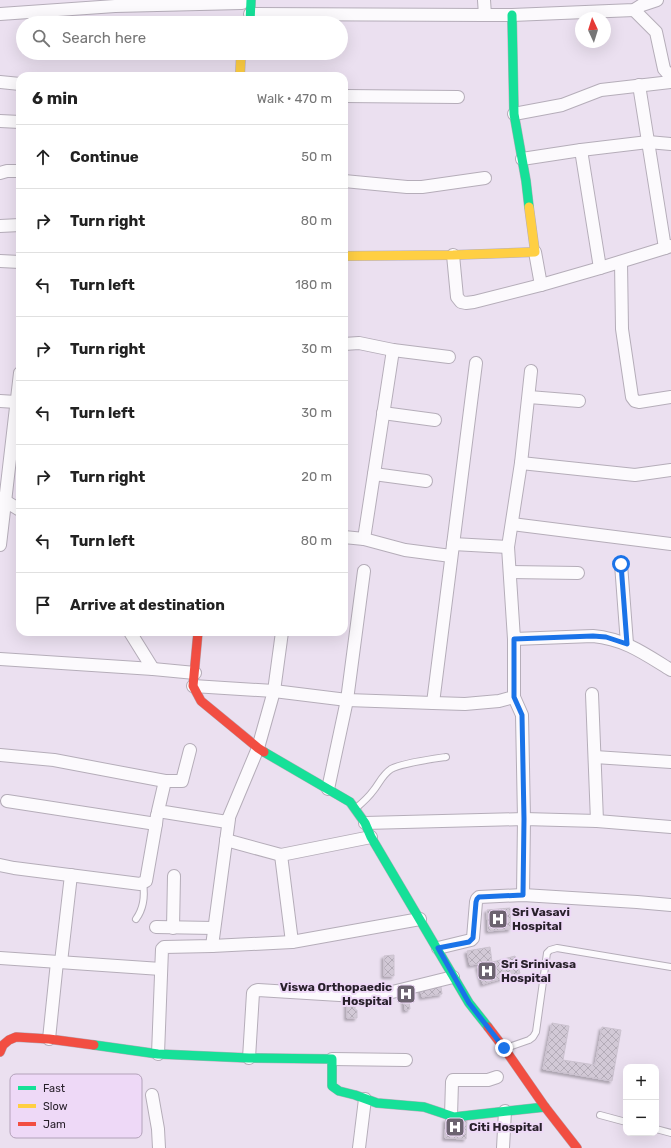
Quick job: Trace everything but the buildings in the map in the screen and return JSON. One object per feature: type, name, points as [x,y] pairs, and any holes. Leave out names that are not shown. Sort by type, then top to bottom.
[{"type":"street","points":[[484,0],[485,14]]},
{"type":"street","points":[[348,16],[485,14],[512,15],[634,10],[642,5],[657,0]]},
{"type":"street","points":[[0,14],[40,6],[245,1]]},
{"type":"street","points":[[245,1],[249,16]]},
{"type":"street","points":[[243,16],[245,1]]},
{"type":"street","points":[[634,10],[656,32],[664,69],[671,77]]},
{"type":"street","points":[[512,15],[514,114],[541,285]]},
{"type":"street","points":[[240,72],[241,60]]},
{"type":"street","points":[[0,82],[16,84]]},
{"type":"street","points":[[514,114],[562,105],[601,90],[671,82]]},
{"type":"street","points":[[453,255],[457,297],[461,302],[466,303],[541,285],[668,247],[639,85]]},
{"type":"street","points":[[348,96],[458,97]]},
{"type":"street","points":[[0,121],[16,122]]},
{"type":"street","points":[[522,159],[648,142],[671,144]]},
{"type":"street","points":[[581,150],[600,268]]},
{"type":"street","points":[[0,173],[16,171]]},
{"type":"street","points":[[348,181],[422,187],[485,178]]},
{"type":"street","points":[[0,226],[16,225]]},
{"type":"street","points":[[348,256],[453,255],[535,252]]},
{"type":"street","points":[[0,261],[16,262]]},
{"type":"street","points":[[621,262],[622,329],[632,397],[635,401],[639,402],[671,397]]},
{"type":"street","points":[[348,344],[359,343],[393,350],[450,357]]},
{"type":"street","points":[[364,539],[393,350]]},
{"type":"street","points":[[433,704],[476,363]]},
{"type":"street","points":[[523,895],[524,819],[522,715],[514,697],[514,639],[508,547],[521,463],[531,371]]},
{"type":"street","points":[[529,397],[579,401]]},
{"type":"street","points":[[0,401],[16,402],[3,500],[0,545]]},
{"type":"street","points":[[383,414],[435,420]]},
{"type":"street","points":[[521,463],[635,475],[671,470]]},
{"type":"street","points":[[374,474],[426,481]]},
{"type":"street","points":[[3,500],[16,508]]},
{"type":"street","points":[[512,524],[671,544]]},
{"type":"street","points":[[348,537],[364,539],[405,550],[452,550],[508,547]]},
{"type":"street","points":[[621,564],[627,644]]},
{"type":"street","points":[[328,789],[347,700],[364,571]]},
{"type":"street","points":[[510,572],[578,574]]},
{"type":"street","points":[[133,636],[154,669]]},
{"type":"street","points":[[198,636],[194,679],[201,701],[258,748],[350,802],[365,823],[371,837],[438,948],[469,1003],[577,1148]]},
{"type":"street","points":[[212,946],[229,819],[258,748],[274,691],[281,636]]},
{"type":"street","points":[[514,639],[593,636],[606,637],[627,644],[671,670]]},
{"type":"street","points":[[0,659],[154,669],[194,679],[347,700],[465,704],[499,701],[514,697]]},
{"type":"street","points":[[592,694],[597,821]]},
{"type":"street","points":[[0,755],[54,760],[166,781],[182,781],[190,750]]},
{"type":"street","points":[[595,757],[671,762]]},
{"type":"street","points":[[0,865],[140,884],[143,883],[146,881],[158,811],[166,781]]},
{"type":"street","points":[[7,801],[156,824]]},
{"type":"street","points":[[158,811],[227,822],[229,819]]},
{"type":"street","points":[[365,823],[524,819],[597,821],[671,828]]},
{"type":"street","points":[[226,840],[281,855],[371,837]]},
{"type":"street","points":[[281,855],[292,942]]},
{"type":"street","points":[[49,1039],[71,875]]},
{"type":"street","points":[[173,928],[174,876]]},
{"type":"street","points":[[438,948],[469,942],[473,938],[476,902],[479,897],[523,895],[671,905]]},
{"type":"street","points":[[158,1054],[162,949],[164,947],[292,942],[420,919]]},
{"type":"street","points":[[156,927],[214,928]]},
{"type":"street","points":[[0,958],[161,969]]},
{"type":"street","points":[[249,1058],[253,993],[255,991],[372,997],[453,976]]},
{"type":"street","points":[[0,1052],[3,1045],[16,1037],[49,1039],[158,1054],[249,1058],[406,1060]]},
{"type":"street","points":[[332,1059],[332,1086],[335,1089],[377,1103],[424,1106],[454,1117],[545,1107]]},
{"type":"street","points":[[451,1116],[453,1080],[488,1080],[497,1077]]},
{"type":"street","points":[[152,1095],[158,1128],[159,1148]]},
{"type":"street","points":[[360,1148],[364,1099]]},
{"type":"street","points":[[503,1148],[505,1111]]},
{"type":"lane","points":[[355,809],[366,800],[382,777],[391,769],[446,757]]},
{"type":"lane","points":[[136,919],[141,913],[143,905],[143,883]]},
{"type":"lane","points":[[504,1048],[529,1040],[536,1032],[547,953],[550,950],[557,948],[671,967]]},
{"type":"lane","points":[[600,1115],[623,1121]]},
{"type":"lane","points":[[659,1130],[671,1133]]},
{"type":"traffic: fast","points":[[250,16],[251,0]]},
{"type":"traffic: fast","points":[[512,15],[514,114],[529,207]]},
{"type":"traffic: fast","points":[[264,752],[350,802],[365,823],[371,837],[469,1003],[488,1027]]},
{"type":"traffic: fast","points":[[94,1045],[158,1054],[249,1058],[332,1059],[332,1086],[339,1091],[377,1103],[424,1107],[454,1117],[545,1107]]},
{"type":"traffic: slow","points":[[240,72],[241,60]]},
{"type":"traffic: slow","points":[[348,256],[453,255],[535,252],[529,207]]},
{"type":"traffic: jam","points":[[198,636],[193,686],[201,701],[264,752]]},
{"type":"traffic: jam","points":[[488,1027],[545,1107],[577,1148]]},
{"type":"traffic: jam","points":[[0,1052],[3,1045],[16,1037],[49,1039],[94,1045]]},
{"type":"place","name":"Sri Vasavi Hospital","points":[[498,919]]},
{"type":"place","name":"Sri Srinivasa Hospital","points":[[487,971]]},
{"type":"place","name":"Viswa Orthopaedic Hospital","points":[[406,994]]},
{"type":"place","name":"Citi Hospital","points":[[455,1127]]},
{"type":"route","points":[[504,1048],[469,1003],[438,948],[469,942],[473,938],[476,902],[479,897],[523,895],[524,819],[522,715],[514,697],[514,639],[593,636],[606,637],[627,644],[621,564]]}]
